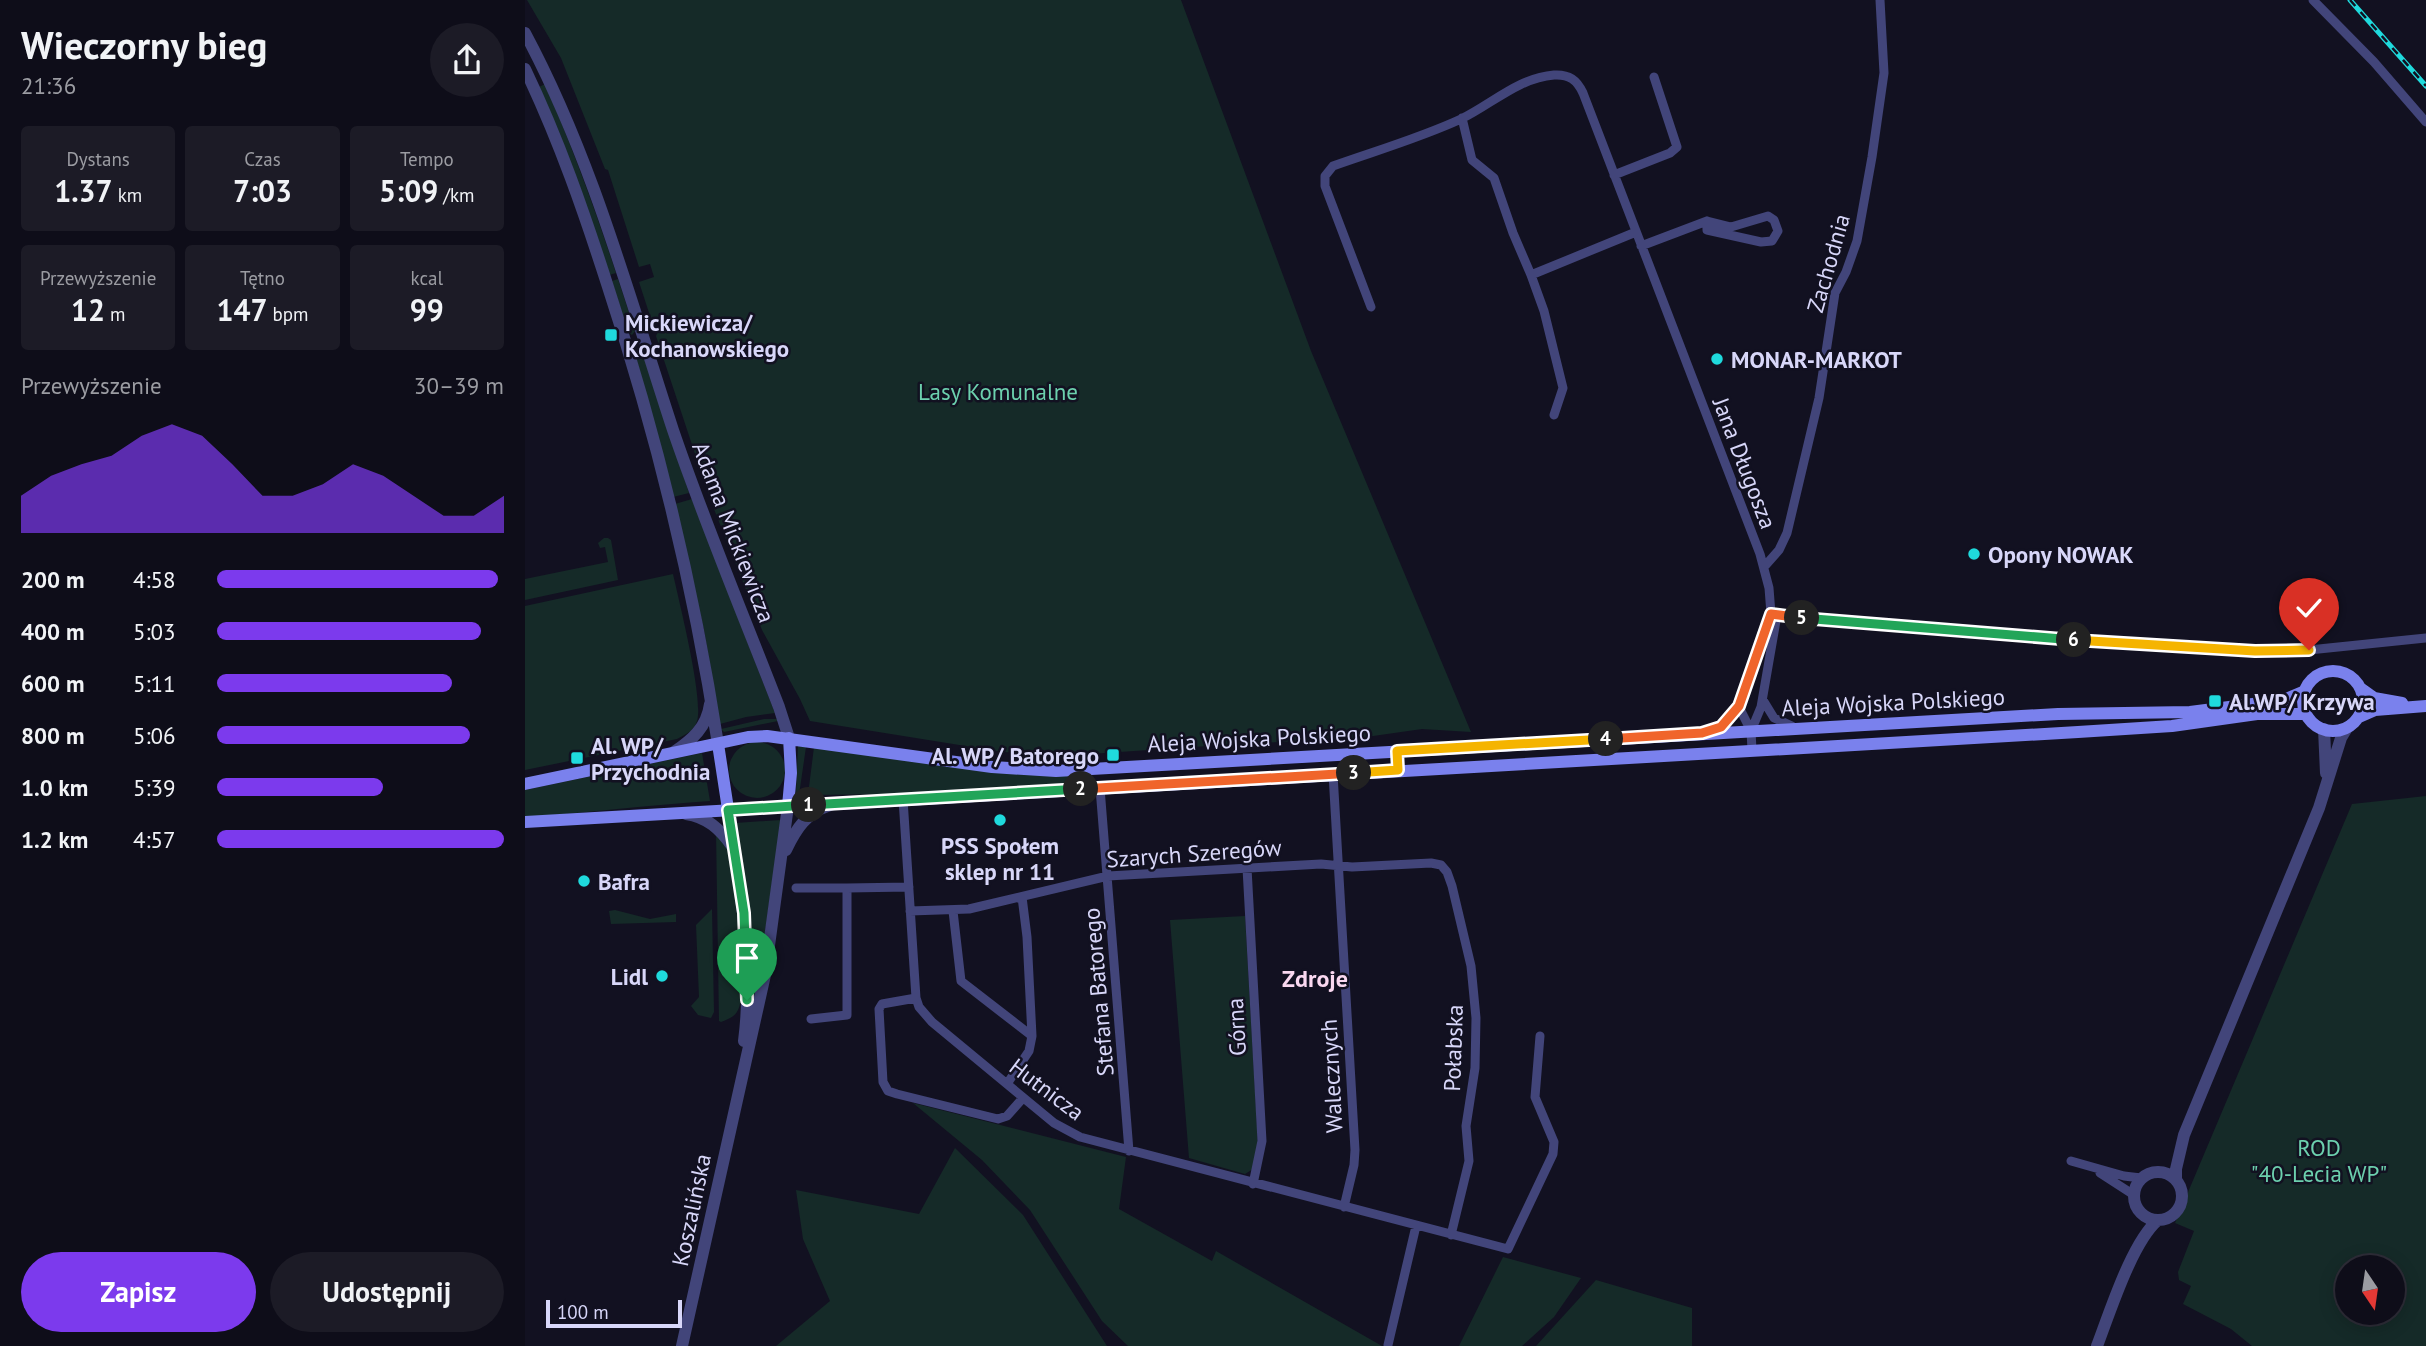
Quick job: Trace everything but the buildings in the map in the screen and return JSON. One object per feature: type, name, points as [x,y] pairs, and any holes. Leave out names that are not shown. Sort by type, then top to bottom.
[{"type":"main road","points":[[2360,688],[2363,705],[2358,717],[2347,728],[2335,731],[2324,729],[2306,714],[2303,703],[2305,691],[2315,677],[2331,671],[2349,675],[2360,688],[2374,698],[2423,706]]},
{"type":"main road","name":"Aleja Wojska Polskiego","points":[[718,744],[758,736],[789,738],[1039,771],[1895,722],[2094,712],[2190,712],[2284,700],[2305,691]]},
{"type":"main road","points":[[2358,717],[2375,710],[2423,706]]},
{"type":"main road","name":"Aleja Wojska Polskiego","points":[[728,810],[2172,726],[2257,714],[2306,714]]},
{"type":"main road","points":[[1895,722],[1896,742]]},
{"type":"main road","points":[[788,806],[791,773],[789,738]]},
{"type":"main road","points":[[525,785],[718,744],[728,810],[525,821]]},
{"type":"main road","name":"Aleja Wojska Polskiego","points":[[1397,751],[1398,770]]},
{"type":"street","name":"Zachodnia","points":[[1764,567],[1783,543],[1787,533],[1819,398],[1835,293],[1857,241],[1884,73],[1880,0]]},
{"type":"street","points":[[2313,0],[2374,62],[2426,122]]},
{"type":"street","name":"Adama Mickiewicza","points":[[525,33],[586,168],[695,495],[789,738]]},
{"type":"street","points":[[525,67],[538,58]]},
{"type":"street","name":"Adama Mickiewicza","points":[[525,67],[572,178],[627,344],[687,570],[718,744]]},
{"type":"street","name":"Jana Długosza","points":[[1371,307],[1325,186],[1325,176],[1333,166],[1462,118],[1512,88],[1550,75],[1574,79],[1579,84],[1615,175],[1764,567],[1774,614]]},
{"type":"street","points":[[1615,175],[1670,153],[1677,147],[1654,77]]},
{"type":"street","points":[[1574,104],[1586,101]]},
{"type":"street","points":[[1462,118],[1472,160],[1493,178],[1544,311],[1563,388],[1554,415]]},
{"type":"street","points":[[1641,246],[1707,221],[1731,227],[1768,216],[1775,220],[1778,231],[1772,241],[1761,242],[1707,230],[1707,221]]},
{"type":"street","points":[[1531,275],[1636,232]]},
{"type":"street","points":[[627,344],[643,339]]},
{"type":"street","points":[[1774,614],[2056,639],[2255,651],[2296,651],[2426,638]]},
{"type":"street","points":[[1751,731],[1763,700],[1774,614]]},
{"type":"street","points":[[1702,733],[1721,727],[1739,706],[1774,614]]},
{"type":"street","points":[[670,754],[702,729],[711,697]]},
{"type":"street","points":[[1763,700],[1777,720],[1801,728]]},
{"type":"street","points":[[1739,706],[1751,731],[1752,750]]},
{"type":"street","points":[[2071,1161],[2092,1169],[2141,1178],[2165,1166],[2184,1135],[2319,808],[2347,728]]},
{"type":"street","points":[[2324,729],[2326,784]]},
{"type":"street","name":"Walecznych","points":[[1333,774],[1355,1150],[1344,1207]]},
{"type":"street","name":"Stefana Batorego","points":[[1100,788],[1129,1151]]},
{"type":"street","points":[[903,799],[916,998],[882,1004],[879,1009],[883,1082],[886,1088],[897,1094],[998,1119],[1007,1116],[1023,1098]]},
{"type":"street","points":[[781,863],[798,827],[811,814],[833,803]]},
{"type":"street","name":"Koszalińska","points":[[683,1346],[765,975],[788,806]]},
{"type":"street","name":"Koszalińska","points":[[728,810],[744,913],[747,980],[747,1017],[740,1084]]},
{"type":"street","points":[[676,813],[708,821],[725,836],[734,849]]},
{"type":"street","name":"Szarych Szeregów","points":[[910,911],[969,909],[1108,876],[1337,864],[1352,867],[1431,863],[1441,865]]},
{"type":"street","name":"Połabska","points":[[1441,865],[1452,886],[1465,937],[1476,1018],[1475,1068],[1466,1126],[1469,1161],[1451,1234]]},
{"type":"street","name":"Górna","points":[[1247,868],[1262,1141],[1253,1184]]},
{"type":"street","points":[[796,888],[909,887]]},
{"type":"street","points":[[811,1019],[847,1015],[847,888]]},
{"type":"street","points":[[1007,1084],[1029,1051],[1032,1036],[1027,937],[1022,897]]},
{"type":"street","points":[[953,911],[961,981],[1032,1036]]},
{"type":"street","name":"Hutnicza","points":[[916,998],[919,1007],[932,1022],[1067,1131],[1129,1151],[1508,1249],[1553,1154],[1554,1142],[1535,1097],[1540,1036]]},
{"type":"street","points":[[2141,1178],[2134,1195],[2136,1206],[2150,1219],[2172,1216],[2179,1208],[2182,1192],[2176,1179],[2176,1169],[2184,1135]]},
{"type":"street","points":[[2092,1169],[2134,1195]]},
{"type":"street","points":[[2157,1171],[2176,1179]]},
{"type":"street","points":[[2137,1248],[2142,1213]]},
{"type":"street","points":[[2097,1346],[2137,1248],[2158,1220]]},
{"type":"street","points":[[1388,1345],[1416,1226]]},
{"type":"green space","name":"Lasy Komunalne","points":[[527,0],[1181,0],[1311,351],[1471,732],[1422,729],[1359,738],[1075,755],[1003,752],[810,721],[762,630],[710,499],[656,336],[658,331],[671,323],[668,315],[651,319],[639,282],[654,277],[650,264],[639,267],[608,170],[605,169],[561,58]]},
{"type":"green space","points":[[545,84],[583,178],[616,273],[609,275],[539,87]]},
{"type":"green space","points":[[618,279],[635,331],[632,335],[628,332],[612,281]]},
{"type":"green space","points":[[638,349],[642,351],[689,493],[673,497],[635,353]]},
{"type":"green space","points":[[692,499],[775,713],[720,724],[704,630],[675,504]]},
{"type":"green space","points":[[604,538],[611,540],[618,580],[525,600],[525,579],[608,562],[605,547],[600,548],[598,543]]},
{"type":"green space","points":[[673,574],[697,693],[698,710],[694,727],[677,739],[525,770],[525,606]]},
{"type":"green space","points":[[764,719],[778,721],[724,732],[721,729]]},
{"type":"green space","points":[[757,742],[768,744],[777,750],[783,759],[783,781],[777,790],[768,796],[757,798],[746,796],[737,790],[731,781],[729,770],[731,759],[737,750],[746,744]]},
{"type":"green space","points":[[798,746],[806,747],[799,795],[796,793]]},
{"type":"green space","points":[[814,747],[1074,775],[1075,784],[903,794],[808,795]]},
{"type":"green space","points":[[702,753],[710,801],[525,817],[525,790]]},
{"type":"green space","name":"ROD \"40-Lecia WP\"","points":[[2426,796],[2426,1346],[2252,1346],[2231,1329],[2183,1304],[2191,1286],[2179,1280],[2178,1272],[2194,1231],[2175,1223],[2352,804]]},
{"type":"green space","points":[[781,820],[751,1030],[735,823]]},
{"type":"green space","points":[[716,831],[731,857],[742,959],[738,1010],[721,1022],[719,1021]]},
{"type":"green space","points":[[712,909],[714,1012],[711,1018],[698,1015],[691,1006],[699,997],[696,925]]},
{"type":"green space","points":[[615,910],[650,919],[676,914],[676,922],[611,924],[609,911]]},
{"type":"green space","points":[[1245,916],[1258,1144],[1253,1169],[1245,1174],[1189,1158],[1170,920]]},
{"type":"green space","points":[[913,1103],[1126,1157],[1119,1209],[1212,1261],[1216,1251],[1382,1346],[1128,1346],[1102,1321],[1030,1210],[982,1160]]},
{"type":"green space","points":[[955,1148],[1023,1215],[1107,1346],[776,1346],[830,1301],[803,1239],[796,1190],[919,1214]]},
{"type":"green space","points":[[1503,1257],[1581,1278],[1554,1317],[1522,1346],[1459,1346]]},
{"type":"green space","points":[[1596,1280],[1692,1308],[1692,1346],[1536,1346]]},
{"type":"railway","points":[[2350,0],[2426,86]]},
{"type":"place","name":"Mickiewicza/ Kochanowskiego","points":[[611,335]]},
{"type":"place","name":"MONAR-MARKOT","points":[[1717,359]]},
{"type":"place","name":"Opony NOWAK","points":[[1974,554]]},
{"type":"place","name":"Al.WP/ Krzywa","points":[[2215,701]]},
{"type":"place","name":"Al. WP/ Batorego","points":[[1113,755]]},
{"type":"place","name":"Al. WP/ Przychodnia","points":[[577,758]]},
{"type":"place","name":"PSS Społem sklep nr 11","points":[[1000,820]]},
{"type":"place","name":"Bafra","points":[[584,881]]},
{"type":"place","name":"Lidl","points":[[662,976]]},
{"type":"district","name":"Zdroje","points":[[1315,978]]},
{"type":"route","points":[[747,1000],[744,913],[728,810],[1398,770],[1397,751],[1702,733],[1721,727],[1730,720],[1739,706],[1771,614],[2056,639],[2255,651],[2309,650]]}]
